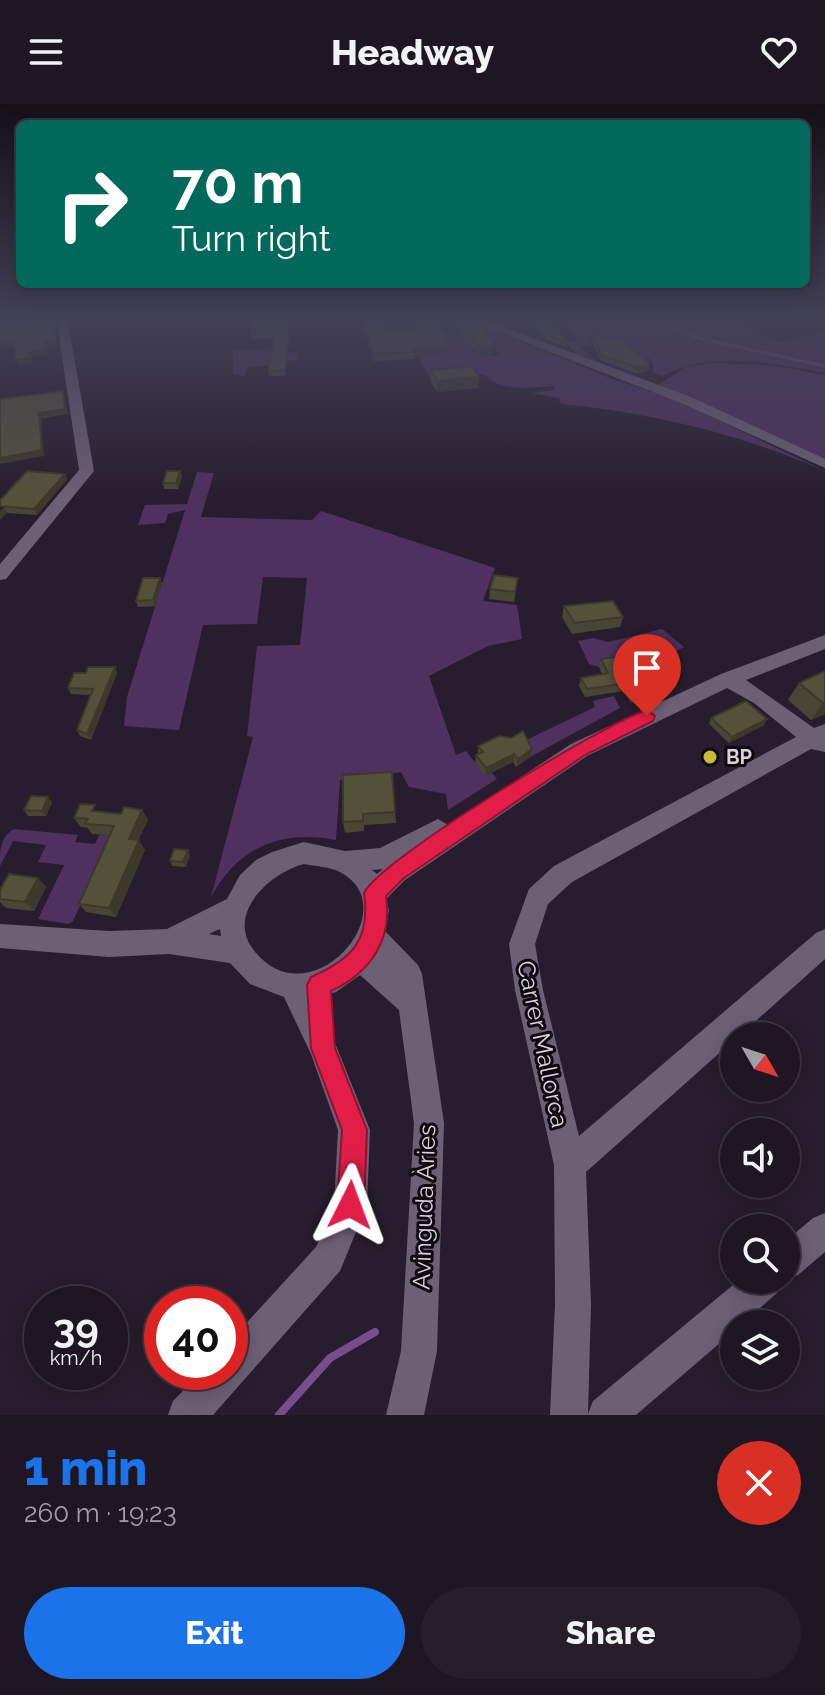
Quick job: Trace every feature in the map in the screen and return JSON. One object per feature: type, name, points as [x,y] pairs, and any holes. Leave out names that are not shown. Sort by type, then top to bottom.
[{"type":"street","points":[[0,575],[87,471],[71,377]]},
{"type":"street","points":[[625,377],[686,400],[825,464]]},
{"type":"street","points":[[347,861],[364,873],[375,893],[378,914],[367,948],[342,974],[306,986],[269,982],[250,969],[237,951],[232,930],[235,908],[245,887],[261,870],[281,858],[315,853],[347,861],[383,858],[622,728],[728,679],[825,642]]},
{"type":"street","points":[[728,679],[821,739]]},
{"type":"street","name":"Carrer Mallorca","points":[[569,1415],[573,1304],[570,1165],[529,990],[522,944],[538,897],[563,874],[821,739]]},
{"type":"street","points":[[375,893],[396,872],[544,771]]},
{"type":"street","points":[[169,941],[235,908]]},
{"type":"street","points":[[0,936],[109,944],[169,941],[237,951]]},
{"type":"street","points":[[570,1165],[825,942]]},
{"type":"street","name":"Avinguda Àries","points":[[367,948],[409,1000],[422,1063],[429,1123],[419,1351],[405,1415]]},
{"type":"street","points":[[248,1348],[328,1259],[350,1205],[354,1130],[323,1048],[306,986]]},
{"type":"street","points":[[800,1251],[825,1230]]},
{"type":"street","points":[[607,1415],[750,1294]]},
{"type":"street","points":[[187,1415],[210,1390]]},
{"type":"shaded area","points":[[488,377],[608,377],[676,400],[825,471],[762,446],[696,427],[561,404],[559,398],[532,393],[553,390],[555,386],[526,388]]},
{"type":"shaded area","points":[[670,377],[825,377],[825,462],[654,388]]},
{"type":"shaded area","points":[[197,472],[214,473],[201,517],[312,520],[321,511],[495,568],[483,601],[517,605],[522,639],[488,646],[429,676],[456,755],[466,751],[485,775],[492,773],[497,779],[448,810],[446,794],[409,787],[401,772],[340,780],[336,840],[297,837],[263,846],[234,865],[211,897],[253,737],[247,736],[257,646],[300,645],[307,578],[263,577],[257,624],[203,625],[179,730],[124,726],[127,697],[185,510],[168,514],[165,523],[138,525],[145,505],[187,504]]},
{"type":"shaded area","points":[[662,629],[684,647],[643,669],[639,661],[599,667],[589,664],[578,641],[593,638],[608,642]]},
{"type":"shaded area","points":[[614,696],[620,708],[530,757],[522,742],[595,707],[593,701]]},
{"type":"shaded area","points":[[109,815],[121,816],[73,921],[69,924],[38,919],[64,865],[38,862],[46,845],[13,841],[0,866],[3,840],[14,829],[78,835],[75,842],[95,844]]},
{"type":"building","points":[[435,377],[477,377],[437,381]]},
{"type":"building","points":[[63,391],[65,409],[39,413],[42,450],[0,458],[0,399]]},
{"type":"building","points":[[27,471],[65,474],[34,509],[0,506],[0,500]]},
{"type":"building","points":[[167,471],[180,471],[176,483],[163,483]]},
{"type":"building","points":[[494,575],[518,578],[515,592],[490,589]]},
{"type":"building","points":[[143,578],[160,578],[153,600],[136,601]]},
{"type":"building","points":[[613,601],[623,617],[575,623],[564,606]]},
{"type":"building","points":[[642,653],[660,684],[634,695],[627,683],[587,689],[581,678],[608,673],[601,659]]},
{"type":"building","points":[[88,667],[115,667],[87,734],[77,730],[93,689],[68,688],[74,673],[86,673]]},
{"type":"building","points":[[825,671],[825,702],[823,703],[799,683]]},
{"type":"building","points":[[746,701],[767,719],[732,737],[711,718]]},
{"type":"building","points":[[523,731],[532,749],[518,759],[514,754],[486,768],[476,755],[483,752],[478,746],[499,736],[511,738]]},
{"type":"building","points":[[392,772],[395,812],[363,814],[363,821],[343,822],[343,775]]},
{"type":"building","points":[[31,796],[48,797],[42,811],[24,810]]},
{"type":"building","points":[[80,804],[95,805],[92,811],[121,814],[124,807],[142,810],[129,839],[139,840],[109,908],[79,904],[114,826],[85,824],[88,819],[74,818]]},
{"type":"building","points":[[174,849],[188,850],[183,862],[170,861]]},
{"type":"building","points":[[9,874],[38,878],[25,902],[0,899],[0,890]]},
{"type":"waterway","points":[[279,1415],[330,1358],[375,1332]]},
{"type":"place","name":"BP","points":[[710,757]]},
{"type":"route","points":[[350,1205],[354,1130],[323,1048],[319,985],[342,974],[361,958],[373,937],[378,914],[375,893],[396,872],[544,771],[647,716]]}]
